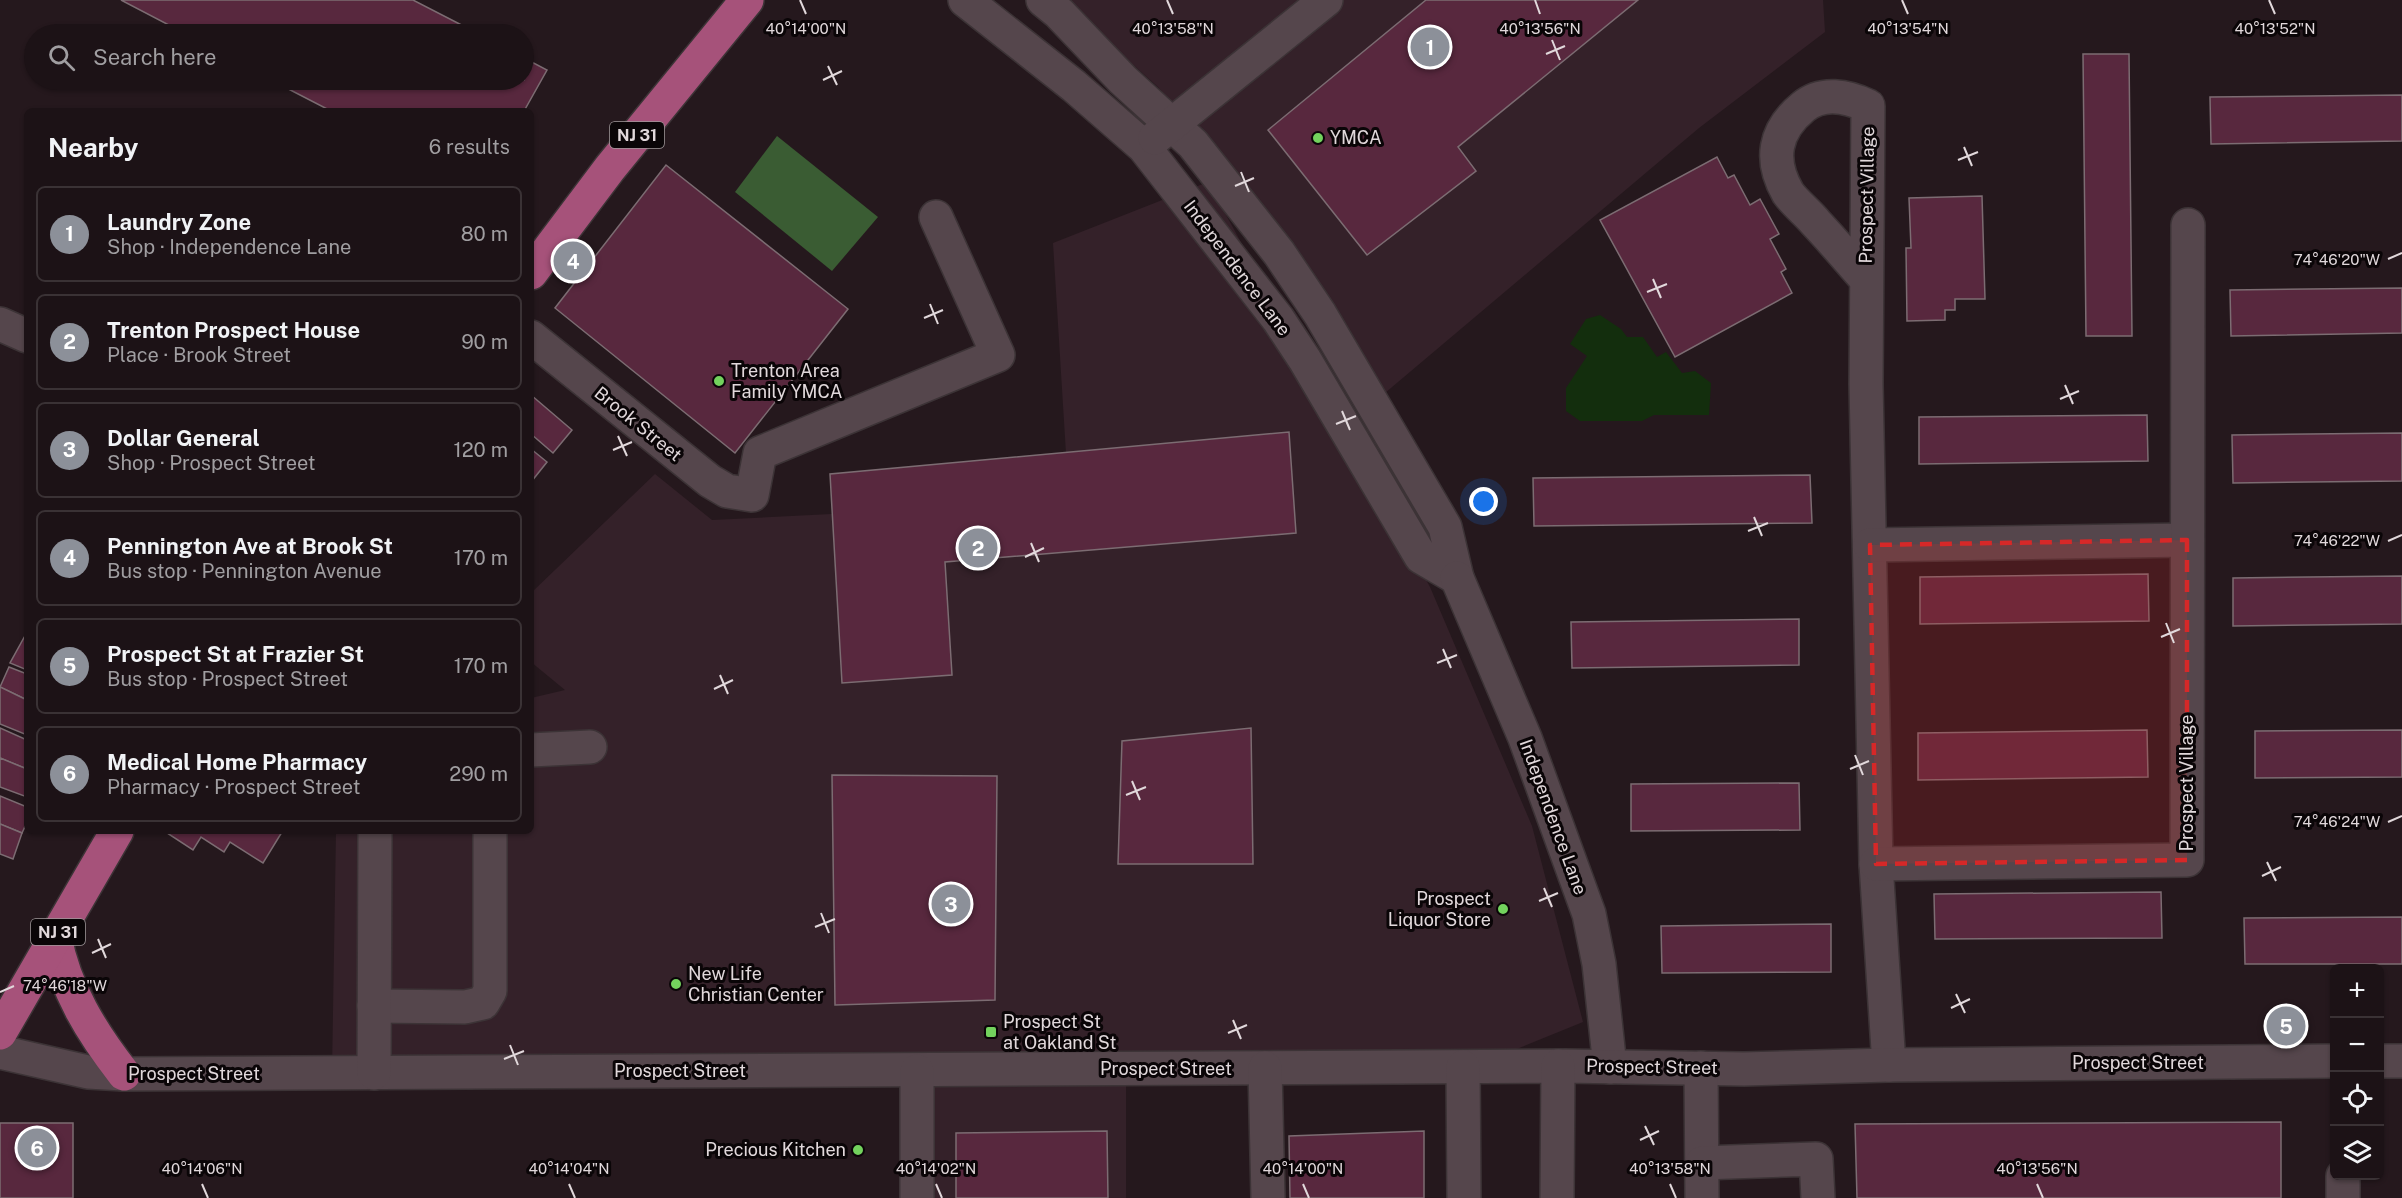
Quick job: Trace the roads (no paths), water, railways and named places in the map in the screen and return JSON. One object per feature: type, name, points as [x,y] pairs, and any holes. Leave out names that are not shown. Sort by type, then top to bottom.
[{"type":"main road","name":"NJ 31","points":[[534,265],[747,0]]},
{"type":"main road","name":"NJ 31","points":[[0,1033],[115,834]]},
{"type":"main road","points":[[55,938],[77,1005],[98,1040],[124,1074]]},
{"type":"street","name":"Independence Lane","points":[[965,0],[1074,86],[1144,147],[1278,319],[1305,360],[1421,557],[1457,578]]},
{"type":"street","name":"Independence Lane","points":[[1043,0],[1193,144],[1279,253],[1320,314],[1445,527],[1457,578],[1525,738],[1589,914],[1599,964],[1610,1067]]},
{"type":"street","points":[[1144,147],[1326,0]]},
{"type":"street","name":"Prospect Village","points":[[1865,278],[1789,194],[1778,169],[1778,140],[1789,118],[1806,104],[1824,97],[1839,96],[1854,99],[1868,106],[1865,278],[1876,864],[1889,1065]]},
{"type":"street","name":"Brook Street","points":[[534,340],[710,481],[728,491],[752,495],[760,453],[998,355],[936,217]]},
{"type":"street","name":"Prospect Village","points":[[1876,864],[2187,861],[2188,225]]},
{"type":"street","points":[[0,324],[24,335]]},
{"type":"street","points":[[1870,545],[2187,540]]},
{"type":"street","points":[[534,750],[590,747]]},
{"type":"street","points":[[374,1073],[375,834]]},
{"type":"street","points":[[374,1006],[465,1006],[483,1003],[490,991],[490,834]]},
{"type":"street","name":"Prospect Street","points":[[0,1052],[88,1072],[124,1074],[1558,1066],[1701,1068],[2330,1061]]},
{"type":"street","points":[[2384,1061],[2402,1061]]},
{"type":"street","points":[[1557,1198],[1558,1066]]},
{"type":"street","points":[[1463,1067],[1464,1198]]},
{"type":"street","points":[[1265,1068],[1268,1198]]},
{"type":"street","points":[[1701,1068],[1702,1198]]},
{"type":"street","points":[[917,1071],[917,1198]]},
{"type":"street","points":[[1702,1163],[1816,1159],[1818,1198]]},
{"type":"street","points":[[2343,1180],[2343,1198]]},
{"type":"place","name":"Laundry Zone","points":[[1430,47]]},
{"type":"place","name":"YMCA","points":[[1318,138]]},
{"type":"place","name":"Pennington Ave at Brook St","points":[[573,261]]},
{"type":"place","name":"Trenton Area Family YMCA","points":[[719,381]]},
{"type":"place","name":"Trenton Prospect House","points":[[978,548]]},
{"type":"place","name":"Dollar General","points":[[951,904]]},
{"type":"place","name":"Prospect Liquor Store","points":[[1503,909]]},
{"type":"place","name":"New Life Christian Center","points":[[676,984]]},
{"type":"place","name":"Prospect St at Frazier St","points":[[2286,1026]]},
{"type":"place","name":"Prospect St at Oakland St","points":[[991,1032]]},
{"type":"place","name":"Medical Home Pharmacy","points":[[37,1148]]},
{"type":"place","name":"Precious Kitchen","points":[[858,1150]]}]
